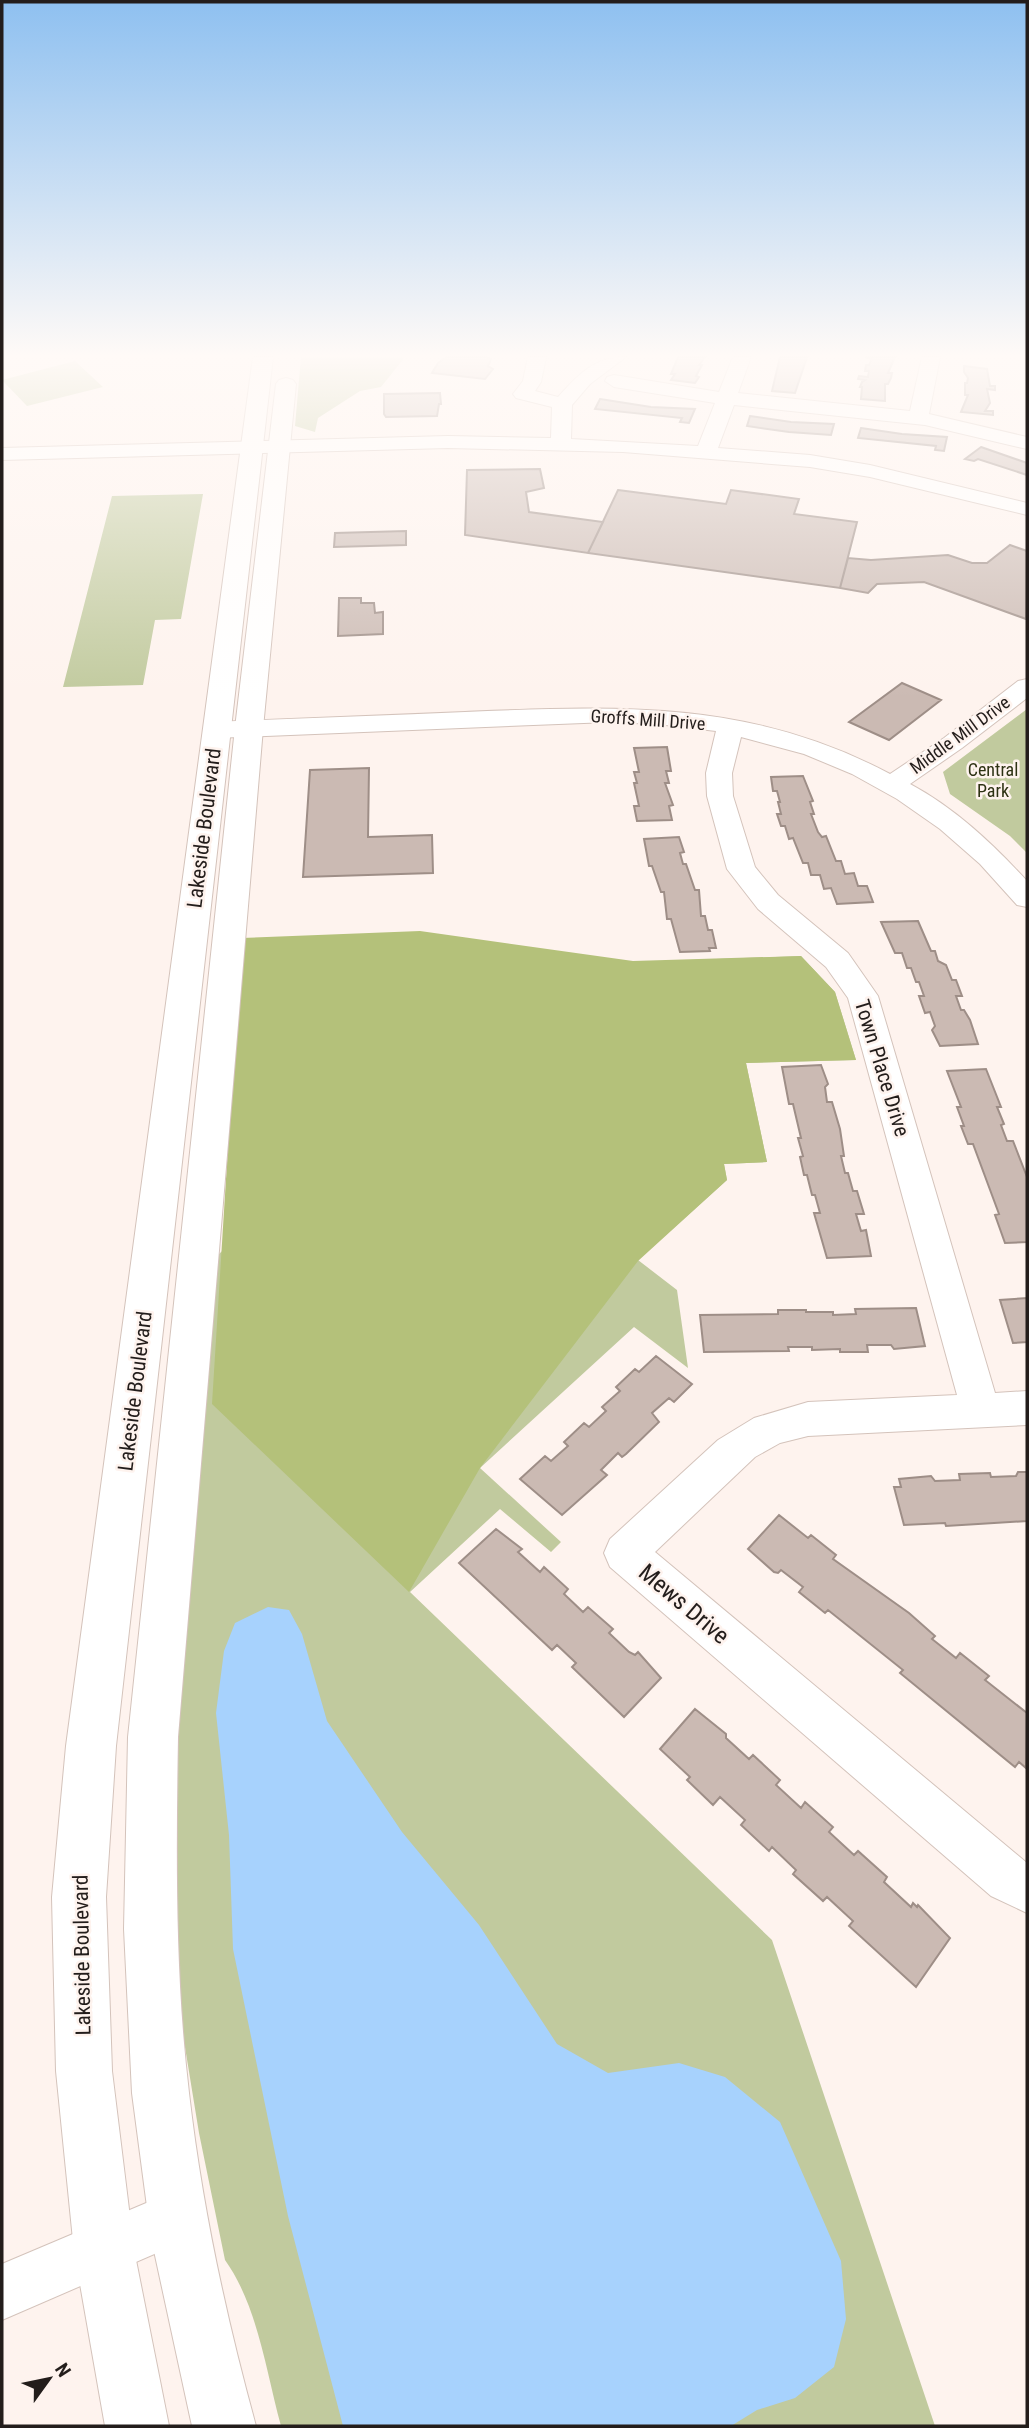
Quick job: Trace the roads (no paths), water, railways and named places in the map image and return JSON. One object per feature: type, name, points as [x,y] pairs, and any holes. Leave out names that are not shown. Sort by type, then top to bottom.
[{"type":"main road","name":"Lakeside Boulevard","points":[[136,2426],[104,2250],[84,2071],[79,1897],[93,1732],[232,729],[262,470]]},
{"type":"main road","name":"Lakeside Boulevard","points":[[224,2426],[212,2383],[177,2217],[155,2034],[149,1883],[153,1737],[232,729]]},
{"type":"street","points":[[797,470],[925,496],[1027,523]]},
{"type":"street","points":[[864,470],[1027,509]]},
{"type":"street","name":"Middle Mill Drive","points":[[892,784],[1027,686]]},
{"type":"street","name":"Groffs Mill Drive","points":[[232,729],[613,715],[666,717],[760,732],[847,761],[933,809],[968,835],[999,864],[1027,898]]},
{"type":"street","name":"Town Place Drive","points":[[730,727],[719,773],[720,796],[741,869],[768,902],[836,960],[863,996],[981,1410]]},
{"type":"street","name":"Mews Drive","points":[[1027,1408],[808,1419],[775,1426],[750,1437],[732,1452],[625,1553],[1007,1879],[1027,1889]]},
{"type":"street","points":[[2,2292],[177,2217]]},
{"type":"water","points":[[268,1607],[289,1610],[302,1634],[327,1721],[402,1832],[479,1925],[557,2044],[608,2073],[679,2063],[725,2077],[780,2122],[841,2261],[846,2319],[834,2367],[795,2398],[757,2410],[731,2426],[343,2426],[288,2216],[233,1949],[229,1835],[216,1713],[224,1651],[235,1623]]},
{"type":"park label","name":"Central Park","points":[[993,780]]}]
